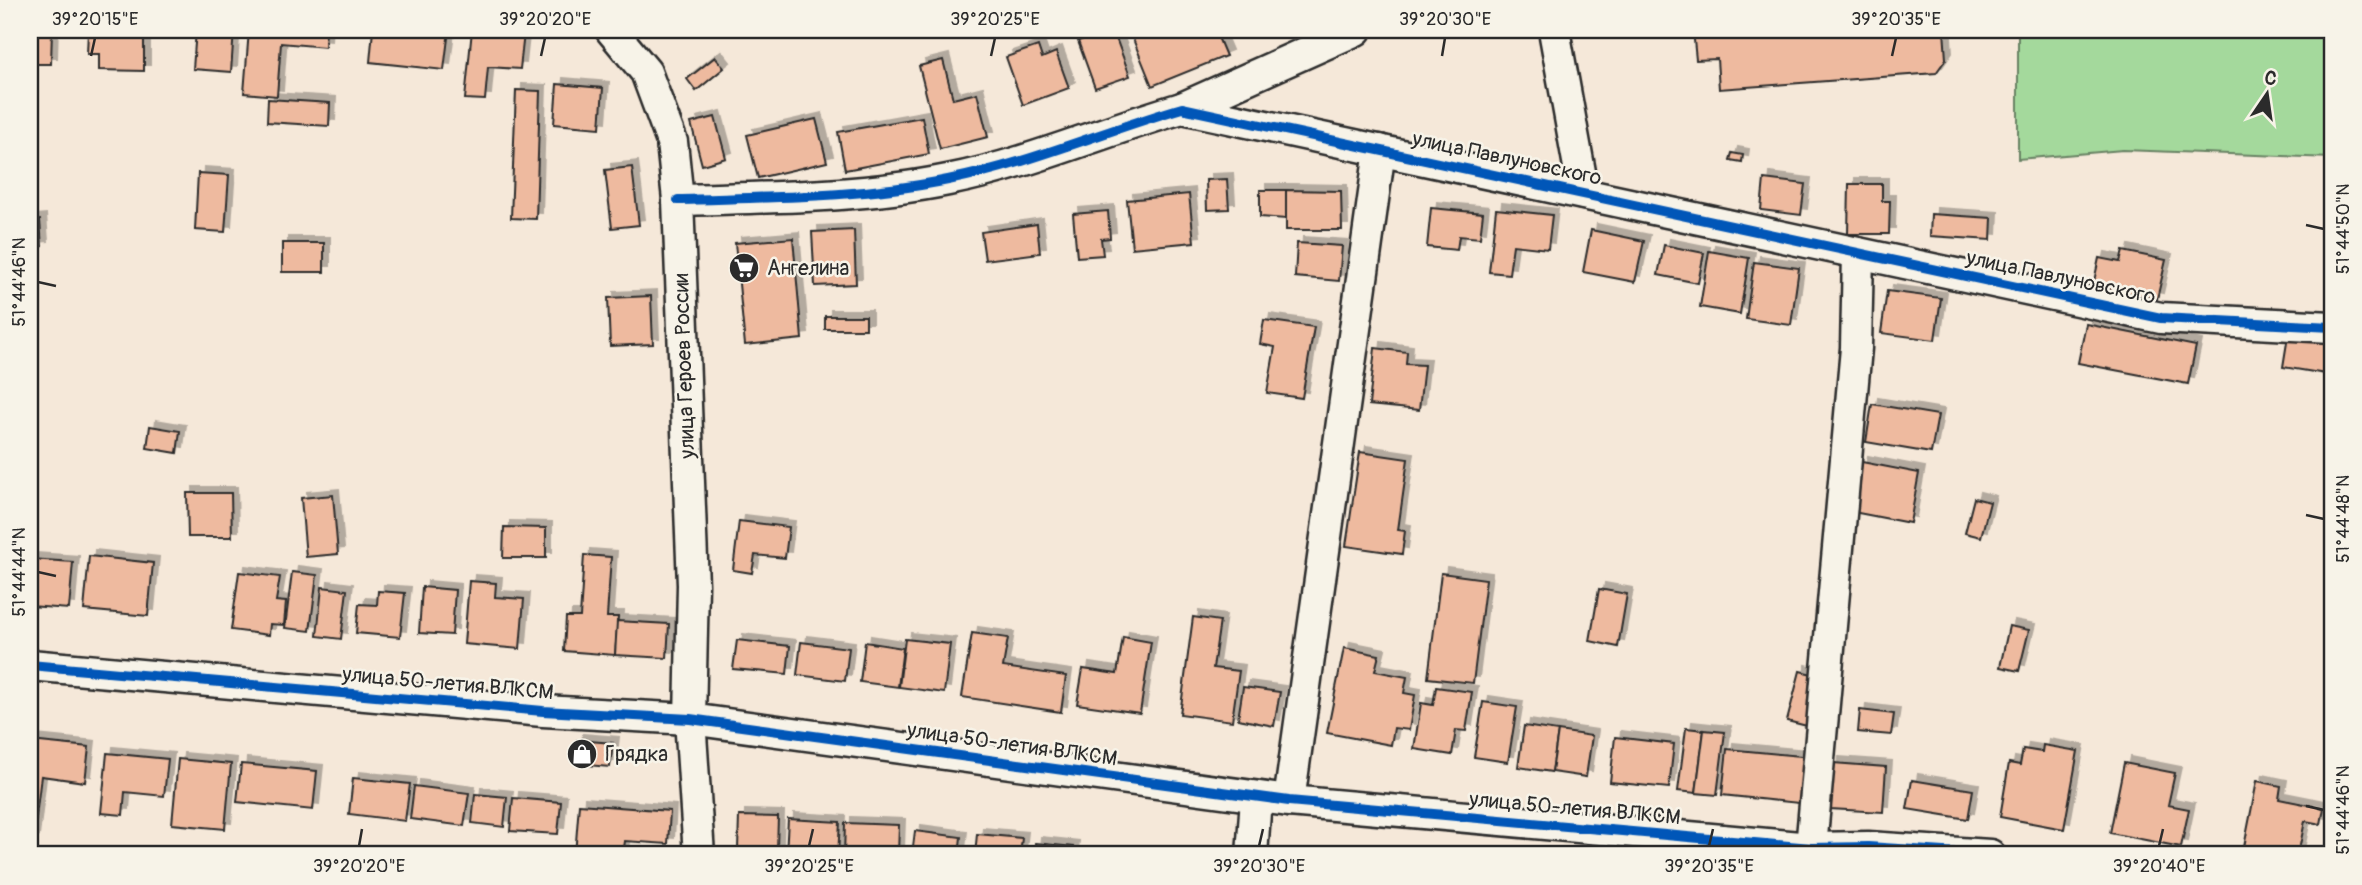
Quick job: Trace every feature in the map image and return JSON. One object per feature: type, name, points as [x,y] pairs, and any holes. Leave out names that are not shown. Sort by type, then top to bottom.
[{"type":"street","name":"улица Героев России","points":[[611,30],[646,72],[672,142],[678,200],[693,584],[690,719],[699,855]]},
{"type":"street","name":"улица Павлуновского","points":[[678,200],[827,196],[947,180],[1035,158],[1137,121],[1182,108],[1356,30]]},
{"type":"street","points":[[1554,30],[1584,194]]},
{"type":"street","name":"улица Павлуновского","points":[[1182,108],[2161,318],[2332,327]]},
{"type":"street","points":[[1289,802],[1380,150]]},
{"type":"street","points":[[1811,848],[1856,348],[1858,253]]},
{"type":"street","name":"улица 50-летия ВЛКСМ","points":[[30,665],[542,711],[690,719],[1289,802],[1811,848],[1868,847],[1990,855]]},
{"type":"street","points":[[1252,855],[1256,798]]},
{"type":"green space","points":[[2018,30],[2332,30],[2332,158],[2123,150],[2018,159]]},
{"type":"building","points":[[30,30],[52,30],[51,64],[30,64]]},
{"type":"building","points":[[88,30],[127,30],[127,37],[144,37],[144,71],[99,70],[99,54],[87,54]]},
{"type":"building","points":[[196,30],[234,30],[231,72],[193,69]]},
{"type":"building","points":[[249,30],[326,30],[325,47],[281,43],[277,96],[244,93]]},
{"type":"building","points":[[373,30],[449,30],[444,70],[370,62]]},
{"type":"building","points":[[472,30],[524,33],[520,69],[488,67],[485,100],[465,99]]},
{"type":"building","points":[[1113,30],[1130,76],[1095,88],[1078,41]]},
{"type":"building","points":[[1156,30],[1215,30],[1226,56],[1152,86],[1133,39]]},
{"type":"building","points":[[1693,30],[1944,30],[1946,59],[1936,73],[1719,89],[1717,59],[1696,60]]},
{"type":"building","points":[[1038,46],[1042,58],[1056,52],[1069,88],[1023,105],[1006,57]]},
{"type":"building","points":[[715,57],[724,68],[696,91],[687,79]]},
{"type":"building","points":[[943,60],[953,99],[977,93],[988,137],[940,149],[919,66]]},
{"type":"building","points":[[557,84],[603,88],[600,128],[554,124]]},
{"type":"building","points":[[516,90],[540,91],[536,219],[511,218]]},
{"type":"building","points":[[268,99],[330,103],[329,126],[267,122]]},
{"type":"building","points":[[715,117],[726,158],[702,165],[691,123]]},
{"type":"building","points":[[922,117],[929,154],[845,170],[838,132]]},
{"type":"building","points":[[816,119],[827,162],[758,178],[747,135]]},
{"type":"building","points":[[1732,153],[1743,155],[1742,162],[1730,160]]},
{"type":"building","points":[[632,167],[639,225],[612,228],[605,170]]},
{"type":"building","points":[[198,173],[229,175],[225,232],[195,230]]},
{"type":"building","points":[[1227,179],[1229,209],[1207,210],[1206,180]]},
{"type":"building","points":[[1764,179],[1805,184],[1801,215],[1761,210]]},
{"type":"building","points":[[1849,184],[1882,184],[1882,201],[1890,201],[1889,234],[1848,234]]},
{"type":"building","points":[[1260,190],[1286,190],[1286,219],[1260,217]]},
{"type":"building","points":[[1286,190],[1341,191],[1342,230],[1286,230]]},
{"type":"building","points":[[1189,194],[1194,242],[1132,248],[1127,200]]},
{"type":"building","points":[[1431,208],[1483,213],[1480,238],[1459,236],[1457,250],[1427,247]]},
{"type":"building","points":[[1496,209],[1552,215],[1548,249],[1513,245],[1509,274],[1489,272]]},
{"type":"building","points":[[1108,211],[1110,238],[1101,239],[1103,255],[1077,257],[1073,214]]},
{"type":"building","points":[[1931,214],[1992,218],[1991,240],[1930,236]]},
{"type":"building","points":[[40,220],[42,247],[30,248],[30,221]]},
{"type":"building","points":[[1037,224],[1040,253],[985,260],[981,232]]},
{"type":"building","points":[[854,230],[856,284],[815,286],[812,232]]},
{"type":"building","points":[[1591,230],[1644,241],[1635,282],[1583,272]]},
{"type":"building","points":[[793,238],[802,339],[745,345],[735,243]]},
{"type":"building","points":[[282,243],[324,243],[324,272],[282,272]]},
{"type":"building","points":[[1297,243],[1342,246],[1339,281],[1295,277]]},
{"type":"building","points":[[1664,245],[1704,253],[1698,283],[1658,275]]},
{"type":"building","points":[[30,248],[33,280],[30,280]]},
{"type":"building","points":[[1709,251],[1749,258],[1740,314],[1700,307]]},
{"type":"building","points":[[2123,251],[2166,260],[2157,299],[2093,286],[2099,258],[2120,262]]},
{"type":"building","points":[[1754,262],[1799,268],[1791,325],[1746,319]]},
{"type":"building","points":[[1887,291],[1941,298],[1935,340],[1881,333]]},
{"type":"building","points":[[651,296],[653,344],[610,346],[608,298]]},
{"type":"building","points":[[825,316],[866,316],[866,329],[825,329]]},
{"type":"building","points":[[1264,320],[1314,327],[1302,398],[1267,393],[1275,347],[1260,344]]},
{"type":"building","points":[[2086,324],[2196,346],[2188,384],[2078,363]]},
{"type":"building","points":[[2289,330],[2332,338],[2332,375],[2283,367]]},
{"type":"building","points":[[1375,348],[1407,352],[1406,364],[1424,365],[1419,410],[1369,405]]},
{"type":"building","points":[[1872,404],[1938,415],[1931,453],[1866,442]]},
{"type":"building","points":[[150,426],[180,431],[177,453],[147,448]]},
{"type":"building","points":[[1360,452],[1408,459],[1398,530],[1405,531],[1402,554],[1346,546]]},
{"type":"building","points":[[1862,462],[1919,473],[1910,523],[1853,512]]},
{"type":"building","points":[[187,493],[231,493],[232,537],[188,537]]},
{"type":"building","points":[[333,495],[338,554],[306,557],[301,498]]},
{"type":"building","points":[[1974,498],[1990,502],[1981,537],[1965,533]]},
{"type":"building","points":[[739,521],[789,527],[785,558],[755,555],[752,573],[733,570]]},
{"type":"building","points":[[504,527],[546,528],[546,558],[503,558]]},
{"type":"building","points":[[584,555],[611,557],[607,617],[618,617],[615,655],[564,651],[566,617],[580,617]]},
{"type":"building","points":[[89,556],[153,563],[148,616],[84,610]]},
{"type":"building","points":[[30,559],[73,562],[69,609],[30,606]]},
{"type":"building","points":[[239,572],[280,577],[276,601],[286,602],[284,625],[270,624],[269,635],[231,630]]},
{"type":"building","points":[[292,572],[317,575],[310,631],[285,628]]},
{"type":"building","points":[[1441,573],[1486,579],[1473,683],[1428,678]]},
{"type":"building","points":[[469,581],[496,583],[495,597],[524,599],[520,649],[464,644]]},
{"type":"building","points":[[322,587],[347,590],[341,639],[317,636]]},
{"type":"building","points":[[422,587],[455,590],[452,635],[419,633]]},
{"type":"building","points":[[1599,589],[1627,594],[1618,647],[1590,641]]},
{"type":"building","points":[[378,591],[405,593],[400,637],[356,633],[359,604],[377,605]]},
{"type":"building","points":[[1193,617],[1220,621],[1213,668],[1239,671],[1232,721],[1180,714]]},
{"type":"building","points":[[617,621],[669,624],[667,658],[615,655]]},
{"type":"building","points":[[2009,626],[2029,630],[2019,671],[2000,667]]},
{"type":"building","points":[[972,633],[1008,638],[1003,667],[1066,676],[1061,712],[962,697]]},
{"type":"building","points":[[1123,637],[1151,642],[1140,713],[1077,704],[1083,669],[1117,674]]},
{"type":"building","points":[[905,639],[950,644],[944,693],[899,687]]},
{"type":"building","points":[[737,640],[790,646],[787,674],[733,669]]},
{"type":"building","points":[[801,642],[849,648],[845,681],[797,675]]},
{"type":"building","points":[[865,642],[903,648],[898,687],[860,682]]},
{"type":"building","points":[[1344,648],[1379,655],[1375,671],[1407,677],[1404,693],[1415,695],[1409,730],[1394,728],[1391,745],[1327,733]]},
{"type":"building","points":[[1800,671],[1820,676],[1807,726],[1787,721]]},
{"type":"building","points":[[1243,687],[1280,692],[1274,726],[1238,719]]},
{"type":"building","points":[[1436,687],[1472,692],[1466,731],[1456,730],[1452,755],[1414,749],[1421,703],[1433,705]]},
{"type":"building","points":[[1483,702],[1517,707],[1508,762],[1474,757]]},
{"type":"building","points":[[1860,710],[1894,714],[1891,735],[1858,732]]},
{"type":"building","points":[[1524,726],[1558,731],[1552,772],[1518,767]]},
{"type":"building","points":[[1686,728],[1704,730],[1696,793],[1678,791]]},
{"type":"building","points":[[1704,730],[1725,732],[1717,795],[1696,793]]},
{"type":"building","points":[[1558,731],[1592,736],[1586,777],[1552,772]]},
{"type":"building","points":[[1615,737],[1674,744],[1669,788],[1610,782]]},
{"type":"building","points":[[577,740],[613,743],[610,767],[575,764]]},
{"type":"building","points":[[30,741],[89,747],[85,782],[41,776],[33,842],[30,841]]},
{"type":"building","points":[[2043,745],[2078,751],[2064,829],[2000,817],[2009,763],[2020,765],[2023,749],[2042,752]]},
{"type":"building","points":[[1727,749],[1812,757],[1808,804],[1722,795]]},
{"type":"building","points":[[107,753],[168,759],[164,796],[125,792],[123,815],[101,813]]},
{"type":"building","points":[[178,759],[231,764],[225,829],[172,824]]},
{"type":"building","points":[[1833,763],[1886,767],[1883,812],[1830,809]]},
{"type":"building","points":[[2124,763],[2175,773],[2168,805],[2189,809],[2181,847],[2110,833]]},
{"type":"building","points":[[241,764],[317,771],[313,810],[237,802]]},
{"type":"building","points":[[353,778],[410,784],[405,821],[349,814]]},
{"type":"building","points":[[1912,780],[1973,790],[1968,819],[1907,809]]},
{"type":"building","points":[[2257,781],[2281,786],[2279,799],[2324,808],[2321,824],[2305,821],[2298,855],[2244,847]]},
{"type":"building","points":[[414,786],[469,793],[464,826],[410,819]]},
{"type":"building","points":[[475,794],[507,797],[504,827],[472,823]]},
{"type":"building","points":[[513,798],[561,802],[558,834],[510,831]]},
{"type":"building","points":[[579,804],[670,811],[668,844],[625,841],[623,855],[575,855]]},
{"type":"building","points":[[739,816],[778,817],[777,849],[738,849]]},
{"type":"building","points":[[788,819],[840,822],[838,855],[786,855]]},
{"type":"building","points":[[845,823],[899,825],[898,855],[844,855]]},
{"type":"building","points":[[915,831],[961,837],[959,855],[912,855]]},
{"type":"building","points":[[977,834],[1022,838],[1020,855],[975,855]]},
{"type":"building","points":[[1035,843],[1073,847],[1072,855],[1034,855]]},
{"type":"cycle path","points":[[678,200],[847,193],[948,180],[1008,165],[1182,108],[2161,318],[2332,327]]},
{"type":"cycle path","points":[[30,665],[543,711],[690,719],[1289,801],[1811,848],[1868,847],[1990,855]]},
{"type":"place","name":"Ангелина","points":[[744,268]]},
{"type":"place","name":"Грядка","points":[[582,754]]}]
